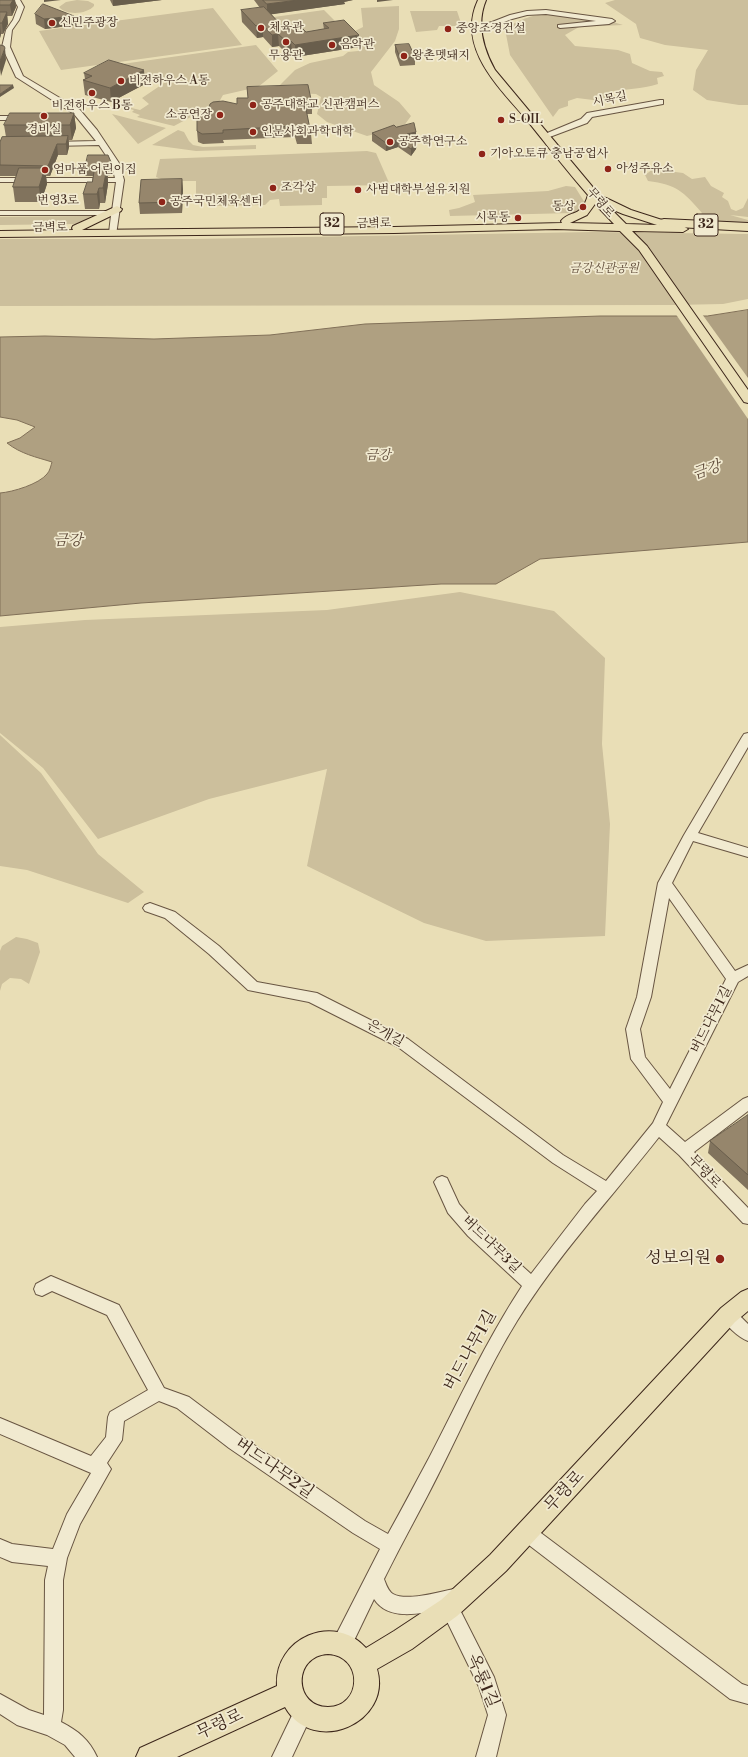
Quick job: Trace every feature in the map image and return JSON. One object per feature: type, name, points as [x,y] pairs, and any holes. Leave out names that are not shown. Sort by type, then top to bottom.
[{"type":"highway","name":"금벽로","points":[[665,226],[748,227]]},
{"type":"highway","name":"금벽로","points":[[683,229],[748,231]]},
{"type":"main road","name":"무령로","points":[[482,0],[479,4],[477,38],[487,66],[593,195],[642,247],[748,399]]},
{"type":"main road","points":[[561,223],[584,213],[591,206],[593,195],[627,212],[665,226]]},
{"type":"main road","points":[[77,228],[114,212],[126,222],[135,225],[153,227]]},
{"type":"main road","points":[[561,223],[603,233],[642,247],[652,235],[665,226]]},
{"type":"main road","name":"금벽로","points":[[0,234],[113,230],[456,229],[561,223]]},
{"type":"main road","name":"금벽로","points":[[0,228],[77,228],[113,230],[153,227],[561,223],[665,226],[683,229]]},
{"type":"main road","name":"무령로","points":[[363,1663],[403,1640],[456,1602],[498,1563],[728,1315],[748,1298]]},
{"type":"main road","points":[[330,1642],[342,1644],[357,1655],[363,1663],[366,1675],[366,1688],[361,1700],[352,1710],[341,1717],[328,1720],[316,1718],[304,1712],[296,1703],[291,1692],[289,1680],[292,1668],[298,1657],[307,1648],[318,1643],[330,1642]]},
{"type":"main road","name":"무령로","points":[[149,1757],[291,1692]]},
{"type":"street","points":[[17,0],[21,7],[16,20],[9,30],[6,47],[20,77],[77,112],[116,163],[120,180],[114,212],[113,230]]},
{"type":"street","points":[[477,27],[494,24],[510,17],[527,13],[546,12],[612,20],[609,22],[560,26]]},
{"type":"street","points":[[5,20],[16,20]]},
{"type":"street","points":[[0,30],[9,30]]},
{"type":"street","name":"시목길","points":[[544,136],[584,121],[590,115],[660,102]]},
{"type":"street","points":[[0,118],[35,118]]},
{"type":"street","points":[[69,118],[83,118]]},
{"type":"street","points":[[44,144],[102,143]]},
{"type":"street","points":[[0,180],[120,180]]},
{"type":"street","name":"번영3로","points":[[0,213],[114,212]]},
{"type":"street","points":[[671,1101],[638,1059],[633,1029],[644,997],[665,883],[690,835],[748,737]]},
{"type":"street","points":[[690,835],[748,853]]},
{"type":"street","name":"버드나무1길","points":[[342,1644],[391,1545],[435,1463],[462,1407],[511,1317],[532,1285],[590,1209],[608,1190],[658,1127],[733,978],[665,883]]},
{"type":"street","name":"은개길","points":[[150,908],[170,915],[214,950],[253,986],[312,997],[403,1043],[558,1159],[608,1190]]},
{"type":"street","points":[[733,978],[748,970]]},
{"type":"street","points":[[684,1151],[748,1103]]},
{"type":"street","name":"무령로","points":[[658,1127],[684,1151],[748,1218]]},
{"type":"street","name":"버드나무3길","points":[[442,1182],[453,1208],[468,1225],[532,1285]]},
{"type":"street","points":[[42,1289],[51,1283],[113,1310],[158,1393],[116,1418],[114,1440],[94,1466]]},
{"type":"street","points":[[728,1315],[748,1334]]},
{"type":"street","name":"버드나무2길","points":[[158,1393],[183,1402],[235,1442],[358,1527],[391,1545]]},
{"type":"street","points":[[0,1426],[102,1469],[73,1520],[58,1558],[54,1580],[54,1710],[51,1727]]},
{"type":"street","points":[[527,1533],[737,1692],[748,1695]]},
{"type":"street","points":[[0,1548],[12,1553],[58,1558]]},
{"type":"street","points":[[375,1578],[378,1591],[390,1603],[410,1606],[456,1602]]},
{"type":"street","name":"옥룡1길","points":[[456,1602],[497,1715],[486,1757]]},
{"type":"street","points":[[0,1703],[24,1718],[51,1727],[72,1738],[86,1757]]},
{"type":"street","points":[[282,1757],[304,1712]]},
{"type":"green space","points":[[77,0],[88,1],[94,4],[94,6],[87,11],[77,13],[67,12],[59,7],[66,2]]},
{"type":"green space","points":[[615,0],[748,0],[748,105],[707,100],[693,90],[696,70],[708,50],[665,45],[640,38],[636,24],[605,3]]},
{"type":"green space","points":[[399,6],[399,29],[395,41],[371,72],[374,85],[399,102],[411,116],[403,127],[367,136],[327,122],[317,114],[321,97],[316,94],[295,93],[279,86],[295,70],[310,63],[343,56],[348,52],[358,51],[363,43],[356,38],[355,31],[363,27],[361,8]]},
{"type":"green space","points":[[213,8],[242,45],[61,70],[39,31]]},
{"type":"green space","points":[[324,10],[341,27],[290,34],[274,17]]},
{"type":"green space","points":[[410,11],[457,11],[463,29],[458,29],[457,26],[439,26],[437,30],[416,32]]},
{"type":"green space","points":[[553,13],[603,19],[623,25],[579,27],[565,35],[575,46],[618,50],[630,54],[632,63],[650,71],[662,72],[664,76],[657,78],[658,84],[609,92],[610,96],[601,101],[577,98],[568,101],[568,106],[559,109],[553,117],[510,55],[505,29],[528,18]]},
{"type":"green space","points":[[256,45],[278,71],[258,87],[223,95],[219,102],[174,126],[137,117],[140,115],[132,112],[134,110],[118,106],[140,110],[149,104],[142,98],[167,81],[101,67]]},
{"type":"green space","points":[[112,114],[166,128],[138,144]]},
{"type":"green space","points":[[178,130],[184,132],[193,145],[203,147],[256,145],[256,149],[196,151],[152,145]]},
{"type":"green space","points":[[367,151],[376,153],[390,185],[327,186],[327,198],[322,198],[322,205],[280,206],[279,199],[270,200],[265,205],[213,206],[213,202],[196,202],[196,181],[166,181],[156,177],[160,159]]},
{"type":"green space","points":[[653,169],[683,173],[692,179],[705,177],[711,186],[724,193],[722,197],[728,201],[731,209],[736,211],[743,208],[748,198],[748,217],[730,215],[748,220],[748,224],[697,220],[702,213],[690,199],[679,190],[673,187],[648,181],[645,175]]},
{"type":"green space","points":[[566,186],[575,187],[585,203],[584,209],[573,213],[450,216],[449,210],[475,202],[473,195],[548,191]]},
{"type":"green space","points":[[91,216],[78,224],[0,225],[0,217]]},
{"type":"green space","name":"금강신관공원","points":[[593,232],[748,234],[748,299],[723,304],[675,305],[0,306],[0,239],[192,239]]},
{"type":"green space","points":[[460,592],[554,611],[605,658],[602,744],[610,824],[605,936],[486,941],[424,923],[307,866],[327,769],[209,799],[98,839],[43,768],[0,733],[0,627],[85,620],[327,610]]},
{"type":"green space","points":[[0,735],[41,773],[98,854],[144,892],[128,903],[27,870],[0,866]]},
{"type":"green space","points":[[16,937],[38,943],[40,952],[29,984],[21,979],[10,978],[2,984],[0,991],[0,951],[2,946]]},
{"type":"water","name":"금강","points":[[748,310],[748,542],[540,559],[496,584],[441,584],[141,603],[0,616],[0,493],[12,491],[38,481],[48,473],[52,462],[23,453],[7,443],[20,438],[35,427],[17,420],[0,417],[0,337],[45,336],[154,339],[270,335],[365,324],[600,316],[707,316]]},
{"type":"pier","points":[[675,313],[702,314],[748,378],[748,419]]},
{"type":"building","points":[[0,0],[13,0],[10,5],[0,5]]},
{"type":"building","points":[[263,0],[298,0],[267,4]]},
{"type":"building","points":[[43,4],[74,16],[44,19],[35,14]]},
{"type":"building","points":[[264,7],[284,28],[299,25],[306,32],[329,28],[323,23],[344,20],[359,35],[295,45],[291,41],[287,42],[278,34],[272,35],[263,25],[256,26],[241,10]]},
{"type":"building","points":[[0,12],[7,12],[2,23],[0,23]]},
{"type":"building","points":[[409,44],[415,57],[400,58],[395,45]]},
{"type":"building","points":[[0,45],[4,46],[5,48],[0,61]]},
{"type":"building","points":[[109,60],[144,70],[110,88],[83,80],[92,76],[84,73]]},
{"type":"building","points":[[0,85],[13,85],[0,94]]},
{"type":"building","points":[[308,85],[312,104],[305,104],[311,134],[297,134],[295,126],[223,130],[223,133],[202,134],[197,131],[197,116],[207,115],[210,104],[213,102],[223,101],[237,104],[237,98],[248,98],[247,87]]},
{"type":"building","points":[[10,113],[74,113],[70,125],[4,125]]},
{"type":"building","points":[[414,123],[416,132],[407,134],[417,141],[411,149],[398,140],[386,143],[372,133],[394,125],[396,127]]},
{"type":"building","points":[[68,136],[66,144],[57,144],[48,166],[0,165],[0,142],[2,137]]},
{"type":"building","points":[[88,155],[108,155],[111,162],[109,168],[85,168]]},
{"type":"building","points":[[19,168],[45,168],[39,187],[13,187]]},
{"type":"building","points":[[95,168],[107,168],[103,188],[99,188],[97,194],[83,194],[87,182],[92,182]]},
{"type":"building","points":[[182,179],[181,202],[139,203],[141,180]]},
{"type":"building","points":[[748,1115],[748,1175],[710,1141]]},
{"type":"place","name":"신민주광장","points":[[52,23]]},
{"type":"place","name":"체육관","points":[[261,28]]},
{"type":"place","name":"중앙조경건설","points":[[448,29]]},
{"type":"place","name":"무용관","points":[[286,42]]},
{"type":"place","name":"음악관","points":[[332,45]]},
{"type":"place","name":"왕촌멧돼지","points":[[404,56]]},
{"type":"place","name":"비전하우스 A동","points":[[121,81]]},
{"type":"place","name":"비전하우스 B동","points":[[92,93]]},
{"type":"place","name":"공주대학교 신관캠퍼스","points":[[253,105]]},
{"type":"place","name":"소공연장","points":[[220,115]]},
{"type":"place","name":"경비실","points":[[44,116]]},
{"type":"place","name":"S-OIL","points":[[501,120]]},
{"type":"place","name":"인문사회과학대학","points":[[253,132]]},
{"type":"place","name":"공주학연구소","points":[[390,142]]},
{"type":"place","name":"기아오토큐 충남공업사","points":[[482,154]]},
{"type":"place","name":"아성주유소","points":[[608,169]]},
{"type":"place","name":"엄마품 어린이집","points":[[45,170]]},
{"type":"place","name":"조각상","points":[[273,188]]},
{"type":"place","name":"사범대학부설유치원","points":[[358,190]]},
{"type":"place","name":"공주국민체육센터","points":[[162,202]]},
{"type":"place","name":"동상","points":[[583,207]]},
{"type":"place","name":"시목동","points":[[518,218]]},
{"type":"place","name":"성보의원","points":[[720,1259]]}]
